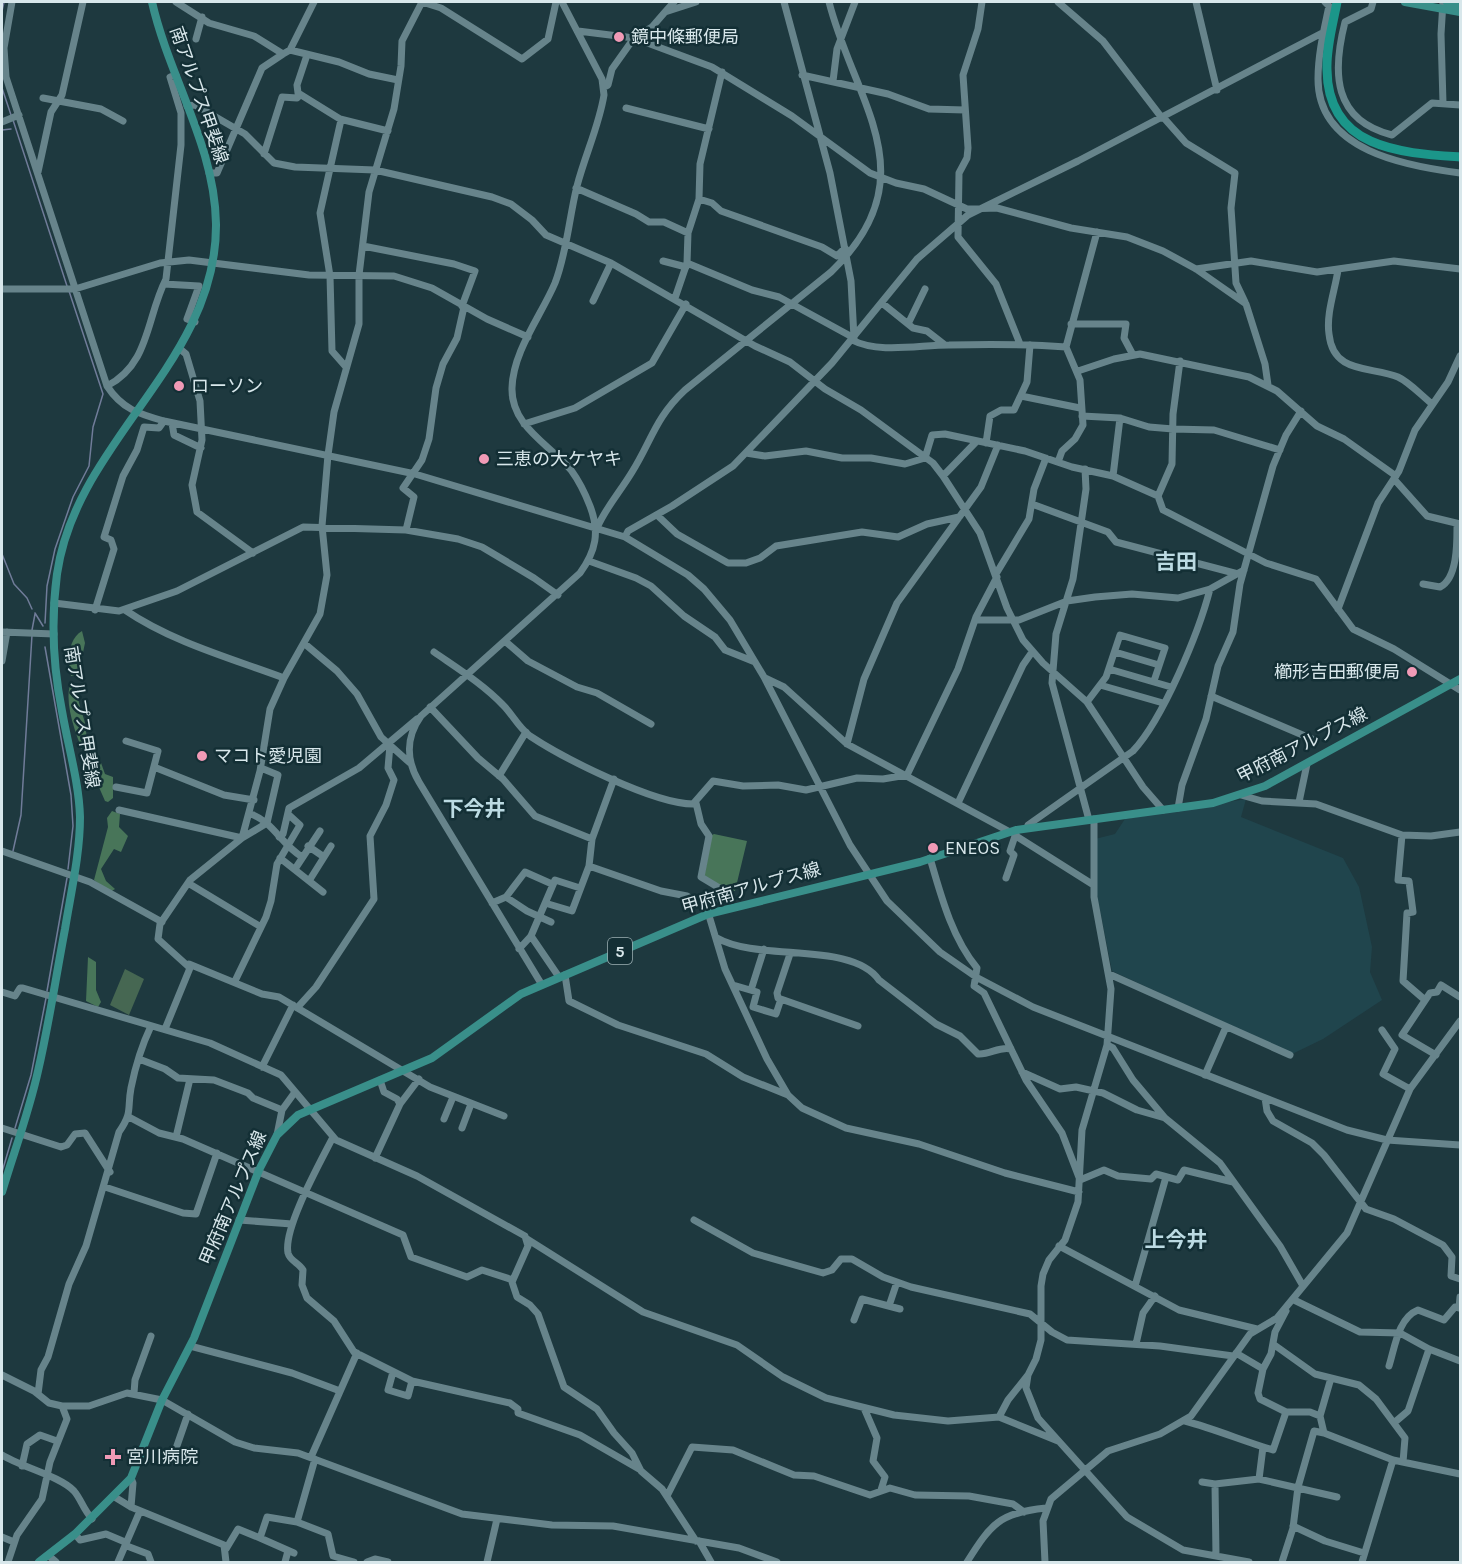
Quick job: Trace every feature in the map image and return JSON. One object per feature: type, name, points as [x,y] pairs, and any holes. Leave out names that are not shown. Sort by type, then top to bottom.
[{"type":"highway","points":[[1337,2],[1327,55],[1327,82],[1332,100],[1347,125],[1365,139],[1386,148],[1461,157]]},
{"type":"highway","points":[[1342,2],[1331,74],[1337,101],[1350,121],[1366,135],[1386,144],[1461,152]]},
{"type":"main road","name":"南アルプス甲斐線","points":[[2,1192],[38,1074],[79,840],[80,812],[57,682],[54,634],[54,603],[62,551],[75,508],[99,464],[180,349],[195,322],[213,261],[216,217],[209,173],[160,32],[152,2]]},
{"type":"main road","points":[[1405,2],[1461,4]]},
{"type":"main road","points":[[1444,4],[1461,12]]},
{"type":"main road","name":"甲府南アルプス線","points":[[39,1563],[52,1559],[131,1478],[162,1400],[190,1346],[259,1170],[277,1135],[286,1123],[308,1109],[443,1051],[508,1002],[708,911],[930,858],[1027,828],[1178,808],[1241,795],[1265,786],[1461,679]]},
{"type":"street","points":[[12,2],[7,21],[4,64],[37,174],[107,386],[116,399],[136,414],[414,474],[625,537],[671,562],[704,589],[730,620],[764,677],[850,845],[887,901],[940,952],[976,977],[1033,1007],[1107,1041],[1205,1075],[1347,1130],[1387,1140],[1461,1145]]},
{"type":"street","points":[[37,174],[51,112],[60,100],[83,2]]},
{"type":"street","points":[[177,2],[192,5],[209,23],[254,36],[283,54]]},
{"type":"street","points":[[209,173],[217,172],[262,68],[290,50],[315,2]]},
{"type":"street","points":[[242,838],[251,814],[261,768],[270,709],[284,678],[320,614],[327,575],[322,526],[327,455],[334,412],[359,324],[359,276],[363,246],[375,170],[388,131],[398,80],[404,33],[422,2],[441,8],[522,58],[548,39],[556,2]]},
{"type":"street","points":[[562,2],[604,87],[603,102],[576,188],[566,243],[555,284],[528,337],[516,367],[512,388],[513,404],[524,424],[570,470],[587,498],[597,528]]},
{"type":"street","points":[[604,87],[608,85],[612,69],[634,38],[652,27],[674,2]]},
{"type":"street","points":[[665,12],[696,2]]},
{"type":"street","points":[[784,2],[802,75],[822,140],[845,252],[853,339]]},
{"type":"street","points":[[279,837],[283,834],[290,808],[359,768],[558,595],[589,561],[597,528],[604,513],[631,474],[661,415],[685,390],[793,303],[845,252],[870,220],[880,177],[879,140],[829,2]]},
{"type":"street","points":[[833,81],[837,49],[855,2]]},
{"type":"street","points":[[982,2],[978,29],[963,75],[968,148],[967,158],[959,173],[957,224],[960,242],[1001,294],[1020,344]]},
{"type":"street","points":[[1058,2],[1103,41],[1163,118],[1186,143],[1234,174],[1231,208],[1236,283],[1246,304],[1265,364],[1268,385]]},
{"type":"street","points":[[1196,2],[1217,90]]},
{"type":"street","points":[[1325,2],[1329,6],[1318,80],[1330,117],[1344,135],[1352,143],[1379,155],[1420,167],[1461,173]]},
{"type":"street","points":[[1373,2],[1371,9],[1345,22],[1341,38],[1337,74],[1342,95],[1351,111],[1371,129],[1392,135],[1432,103],[1461,105]]},
{"type":"street","points":[[1443,103],[1444,4]]},
{"type":"street","points":[[196,39],[202,17]]},
{"type":"street","points":[[578,31],[634,38],[722,72],[792,116],[870,173],[924,189],[967,209],[997,208],[1142,242],[1196,269],[1246,304]]},
{"type":"street","points":[[625,537],[628,531],[733,466],[853,339],[917,259],[968,215],[1163,118],[1324,32]]},
{"type":"street","points":[[290,50],[339,62],[369,74],[398,80]]},
{"type":"street","points":[[307,55],[297,86],[300,95],[341,120],[388,131]]},
{"type":"street","points":[[675,298],[687,265],[688,234],[699,199],[700,164],[722,72]]},
{"type":"street","points":[[107,386],[123,378],[143,352],[156,299],[164,284],[169,262],[181,145],[181,113],[170,77],[176,75]]},
{"type":"street","points":[[802,75],[896,97],[929,110],[965,110]]},
{"type":"street","points":[[264,154],[282,96],[297,98],[300,95]]},
{"type":"street","points":[[43,98],[101,109],[123,121]]},
{"type":"street","points":[[187,106],[195,105],[236,128],[254,141],[274,163],[375,170],[492,197],[511,204],[532,220],[546,235],[612,263],[686,304],[746,341],[790,362],[814,382],[861,410],[925,458],[943,476],[980,533],[1013,621],[1032,652],[1087,702],[1123,758],[1163,810]]},
{"type":"street","points":[[626,108],[709,129]]},
{"type":"street","points":[[2,122],[19,115]]},
{"type":"street","points":[[341,120],[323,193],[320,220],[330,276],[332,351],[346,367]]},
{"type":"street","points":[[576,188],[650,222],[664,222],[688,234]]},
{"type":"street","points":[[699,199],[712,202],[721,211],[822,248],[837,256],[845,252]]},
{"type":"street","points":[[1058,462],[1062,451],[1081,430],[1078,371],[1068,356],[1066,347],[1097,232]]},
{"type":"street","points":[[363,246],[444,262],[476,271],[463,306],[457,338],[443,364],[436,388],[429,439],[414,474],[403,489],[414,497],[406,530]]},
{"type":"street","points":[[2,289],[75,289],[169,262],[213,261],[330,276],[394,276],[419,282],[528,337]]},
{"type":"street","points":[[663,261],[687,265],[793,303],[861,345],[898,347],[1020,344],[1066,347]]},
{"type":"street","points":[[1196,269],[1236,262],[1267,263],[1307,272],[1338,270],[1394,261],[1461,269]]},
{"type":"street","points":[[593,301],[612,263]]},
{"type":"street","points":[[1338,270],[1328,327],[1331,344],[1336,352],[1354,368],[1398,377],[1431,403]]},
{"type":"street","points":[[164,284],[199,286],[188,319],[195,322]]},
{"type":"street","points":[[908,324],[925,289]]},
{"type":"street","points":[[882,303],[908,324],[927,331],[945,345]]},
{"type":"street","points":[[524,424],[575,408],[652,363],[686,304]]},
{"type":"street","points":[[1071,324],[1126,324],[1124,338],[1133,355]]},
{"type":"street","points":[[986,443],[990,416],[1001,410],[1014,410],[1021,396],[1027,382],[1029,345]]},
{"type":"street","points":[[180,349],[186,354],[200,401],[201,448],[192,485],[197,512],[253,553]]},
{"type":"street","points":[[1078,371],[1133,355],[1151,354],[1249,377],[1268,385],[1317,426],[1344,439],[1395,478],[1427,516],[1459,524],[1455,555],[1448,577],[1440,587],[1423,584]]},
{"type":"street","points":[[1338,609],[1372,514],[1395,478],[1415,430],[1431,403],[1448,382],[1461,356]]},
{"type":"street","points":[[1180,361],[1172,464],[1158,496],[1163,510],[1266,563],[1317,579],[1353,629],[1394,649],[1461,690]]},
{"type":"street","points":[[1021,396],[1081,412],[1120,418],[1149,427],[1214,430],[1280,450]]},
{"type":"street","points":[[1178,808],[1182,785],[1206,719],[1218,666],[1233,632],[1241,572],[1249,555],[1280,450],[1292,423],[1301,411]]},
{"type":"street","points":[[1113,476],[1120,418]]},
{"type":"street","points":[[95,610],[114,549],[111,540],[104,537],[123,476],[137,450],[144,427],[149,425],[159,428],[164,421]]},
{"type":"street","points":[[172,423],[174,435],[201,448]]},
{"type":"street","points":[[925,458],[932,435],[945,434],[998,445],[1113,476],[1158,496]]},
{"type":"street","points":[[943,476],[976,442]]},
{"type":"street","points":[[847,744],[864,679],[897,603],[981,487],[998,445]]},
{"type":"street","points":[[746,453],[765,456],[806,451],[833,457],[871,458],[897,464],[925,458]]},
{"type":"street","points":[[907,775],[958,669],[975,620],[996,576],[1029,519],[1046,458]]},
{"type":"street","points":[[1085,469],[1086,489],[1073,579],[1056,634],[1052,683],[1080,788],[1091,820],[1092,884],[1111,996],[1107,1041],[1081,1140],[1079,1191],[1065,1240],[1049,1260],[1043,1274],[1039,1349],[1028,1376],[1026,1388],[1033,1409],[1044,1426],[1085,1469],[1108,1499],[1127,1517],[1183,1550],[1249,1563]]},
{"type":"street","points":[[1032,504],[1108,532],[1116,542],[1241,572]]},
{"type":"street","points":[[657,515],[677,534],[728,563],[735,564],[760,558],[776,546],[862,532],[898,537],[927,525],[959,517]]},
{"type":"street","points":[[54,603],[112,612],[125,609],[177,591],[303,526],[406,530],[472,543],[534,578],[558,595]]},
{"type":"street","points":[[589,561],[636,578],[651,586],[684,616],[715,637],[725,650],[755,662]]},
{"type":"street","points":[[975,620],[1013,621],[1066,601],[1132,594],[1178,598],[1210,589],[1241,572]]},
{"type":"street","points":[[1027,828],[1028,825],[1142,742],[1192,642],[1210,589]]},
{"type":"street","points":[[125,609],[145,623],[171,635],[284,678]]},
{"type":"street","points":[[2,661],[4,632],[54,634]]},
{"type":"street","points":[[1087,702],[1109,669],[1120,635],[1165,648],[1154,681]]},
{"type":"street","points":[[506,642],[528,661],[577,687],[597,693],[651,724]]},
{"type":"street","points":[[305,644],[323,663],[337,671],[357,694],[372,723],[389,744],[410,763],[542,985]]},
{"type":"street","points":[[434,652],[504,705],[526,732],[557,752],[614,779],[671,802],[696,802]]},
{"type":"street","points":[[958,803],[1023,665],[1032,652]]},
{"type":"street","points":[[1114,652],[1159,665]]},
{"type":"street","points":[[1109,669],[1171,687]]},
{"type":"street","points":[[764,677],[784,687],[847,744],[1014,833],[1092,884]]},
{"type":"street","points":[[1100,685],[1163,704]]},
{"type":"street","points":[[1211,696],[1311,739]]},
{"type":"street","points":[[430,707],[478,758],[499,776],[535,816],[592,839]]},
{"type":"street","points":[[410,763],[410,738],[421,716]]},
{"type":"street","points":[[499,776],[526,732]]},
{"type":"street","points":[[116,787],[147,793],[158,751],[126,741]]},
{"type":"street","points":[[262,1067],[295,1007],[316,987],[374,899],[370,836],[386,805],[394,780],[388,768],[389,744]]},
{"type":"street","points":[[1299,802],[1307,774],[1306,764]]},
{"type":"street","points":[[154,767],[224,795],[254,800]]},
{"type":"street","points":[[261,768],[278,776],[267,823],[242,838],[188,883],[162,922],[159,939],[189,964],[262,994],[279,997],[418,1079],[453,1097],[504,1116]]},
{"type":"street","points":[[696,802],[713,781],[743,786],[778,785],[806,790],[857,778],[883,779],[907,775]]},
{"type":"street","points":[[545,903],[572,911],[589,866],[592,839],[614,779]]},
{"type":"street","points":[[1241,795],[1262,801],[1316,804],[1402,835],[1431,836],[1461,832]]},
{"type":"street","points":[[696,802],[701,824],[709,836],[701,877],[721,889],[722,892],[708,911]]},
{"type":"street","points":[[119,810],[242,838]]},
{"type":"street","points":[[251,814],[264,819],[286,848],[302,857]]},
{"type":"street","points":[[235,981],[271,901],[274,870],[300,825],[288,814]]},
{"type":"street","points":[[295,869],[320,831]]},
{"type":"street","points":[[1006,878],[1014,855],[1010,851],[1014,833]]},
{"type":"street","points":[[1402,835],[1398,880],[1408,881],[1413,912],[1407,913],[1403,981],[1425,1000]]},
{"type":"street","points":[[308,846],[324,857]]},
{"type":"street","points":[[309,881],[332,846]]},
{"type":"street","points":[[2,850],[74,875],[162,922]]},
{"type":"street","points":[[280,858],[323,892]]},
{"type":"street","points":[[930,858],[954,929],[966,955],[977,968],[974,986],[984,993],[1022,1072],[1062,1133],[1080,1180]]},
{"type":"street","points":[[589,866],[661,891],[687,896],[708,911],[725,969],[767,1059],[788,1095],[802,1108],[838,1125],[919,1144],[1005,1173],[1079,1191]]},
{"type":"street","points":[[492,903],[506,897],[525,872],[552,884]]},
{"type":"street","points":[[519,949],[531,936],[555,880],[580,888]]},
{"type":"street","points":[[188,883],[261,927]]},
{"type":"street","points":[[506,897],[551,922]]},
{"type":"street","points":[[531,936],[562,976],[570,1001],[584,1010],[618,1025],[706,1054],[743,1077],[788,1095]]},
{"type":"street","points":[[717,938],[729,943],[790,954],[811,954],[857,963],[873,971],[879,980],[936,1024],[960,1036],[978,1054],[987,1054],[1005,1047],[1011,1049]]},
{"type":"street","points":[[750,990],[764,949]]},
{"type":"street","points":[[790,954],[777,993],[781,999],[858,1026]]},
{"type":"street","points":[[165,1029],[190,972],[189,964]]},
{"type":"street","points":[[1109,974],[1290,1055]]},
{"type":"street","points":[[733,985],[757,992],[753,1007],[776,1014],[781,999]]},
{"type":"street","points":[[1410,1089],[1383,1074],[1404,1036],[1402,1035],[1430,993],[1437,992],[1442,985],[1461,997]]},
{"type":"street","points":[[2,992],[15,996],[20,988],[23,988],[134,1018],[151,1026],[210,1043],[285,1078],[308,1109],[342,1144],[375,1158],[509,1225],[527,1239],[643,1312],[737,1345],[783,1377],[807,1390],[826,1398],[864,1408],[948,1421],[999,1417],[1060,1442]]},
{"type":"street","points":[[1044,1563],[1043,1521],[1046,1508],[1058,1491],[1117,1447],[1160,1434],[1185,1421],[1201,1403],[1234,1355],[1257,1329],[1273,1321],[1286,1308],[1347,1233],[1410,1089],[1461,1021]]},
{"type":"street","points":[[38,1394],[41,1370],[48,1357],[69,1284],[86,1246],[110,1172],[119,1132],[129,1117],[131,1088],[140,1048],[151,1026]]},
{"type":"street","points":[[1205,1075],[1226,1027]]},
{"type":"street","points":[[1382,1030],[1395,1049]]},
{"type":"street","points":[[1404,1036],[1436,1055]]},
{"type":"street","points":[[1107,1041],[1133,1080],[1165,1118],[1210,1154],[1233,1182],[1280,1246],[1303,1286]]},
{"type":"street","points":[[139,1059],[165,1068],[178,1078],[214,1080],[248,1093],[253,1098],[282,1110]]},
{"type":"street","points":[[1022,1072],[1060,1089],[1076,1087],[1094,1090],[1137,1110],[1165,1118]]},
{"type":"street","points":[[176,1137],[190,1079]]},
{"type":"street","points":[[375,1158],[400,1104],[418,1079]]},
{"type":"street","points":[[380,1080],[384,1092],[397,1099],[400,1104]]},
{"type":"street","points":[[277,1135],[282,1110],[295,1092]]},
{"type":"street","points":[[444,1119],[453,1097]]},
{"type":"street","points":[[1265,1098],[1273,1121],[1312,1143],[1366,1209],[1394,1219],[1443,1245],[1452,1257],[1451,1276],[1461,1279]]},
{"type":"street","points":[[462,1128],[471,1104]]},
{"type":"street","points":[[129,1117],[159,1133],[176,1137],[259,1170],[403,1235],[411,1257],[467,1277],[472,1277],[482,1270],[513,1280]]},
{"type":"street","points":[[2,1128],[62,1147],[67,1145],[75,1134],[85,1133],[110,1172]]},
{"type":"street","points":[[333,1137],[292,1224],[288,1251],[290,1257],[303,1270],[304,1292],[316,1307],[334,1321],[357,1353],[393,1372],[412,1381],[510,1403],[518,1409],[518,1413],[580,1435],[641,1471],[667,1496],[711,1563]]},
{"type":"street","points":[[105,1187],[180,1212],[196,1214],[217,1153]]},
{"type":"street","points":[[1080,1180],[1104,1170],[1118,1176],[1151,1179],[1156,1174],[1178,1180],[1184,1170],[1233,1182]]},
{"type":"street","points":[[1135,1286],[1166,1177]]},
{"type":"street","points":[[239,1220],[292,1224]]},
{"type":"street","points":[[694,1220],[753,1253],[809,1270],[828,1273],[845,1257],[897,1282],[932,1293],[1030,1314],[1052,1332],[1067,1340],[1136,1344],[1234,1355],[1263,1369]]},
{"type":"street","points":[[527,1239],[528,1246],[513,1280],[517,1297],[530,1305],[538,1314],[543,1334],[564,1387],[597,1409],[632,1453],[641,1471]]},
{"type":"street","points":[[1059,1246],[1179,1310],[1257,1329]]},
{"type":"street","points":[[889,1306],[897,1282]]},
{"type":"street","points":[[1136,1344],[1143,1313],[1155,1296]]},
{"type":"street","points":[[1389,1365],[1400,1333],[1412,1313],[1418,1310],[1444,1320],[1455,1307],[1460,1308],[1461,1297]]},
{"type":"street","points":[[854,1320],[862,1299],[900,1309]]},
{"type":"street","points":[[1294,1299],[1360,1332],[1400,1333],[1429,1349],[1461,1361]]},
{"type":"street","points":[[1286,1308],[1263,1369],[1258,1393],[1260,1399],[1286,1412],[1310,1412],[1320,1416]]},
{"type":"street","points":[[1273,1321],[1277,1328]]},
{"type":"street","points":[[134,1393],[135,1380],[152,1336]]},
{"type":"street","points":[[1273,1344],[1315,1374],[1359,1385],[1376,1399],[1405,1438],[1403,1462]]},
{"type":"street","points":[[190,1346],[292,1374],[340,1391]]},
{"type":"street","points":[[1395,1422],[1408,1411],[1429,1349]]},
{"type":"street","points":[[297,1522],[313,1458],[357,1353]]},
{"type":"street","points":[[393,1372],[388,1390],[408,1396],[412,1381]]},
{"type":"street","points":[[2,1375],[38,1394],[49,1403],[62,1406],[89,1406],[134,1393],[162,1400],[235,1442],[254,1448],[313,1458],[447,1510],[497,1519],[552,1525],[613,1526],[751,1552],[777,1563]]},
{"type":"street","points":[[999,1417],[1008,1400],[1028,1376]]},
{"type":"street","points":[[1324,1432],[1320,1416],[1331,1378]]},
{"type":"street","points":[[8,1563],[14,1542],[23,1524],[42,1499],[57,1441],[67,1419],[62,1406]]},
{"type":"street","points":[[864,1408],[877,1438],[873,1461],[885,1477],[881,1490]]},
{"type":"street","points":[[1185,1421],[1223,1431],[1236,1439],[1273,1450],[1286,1412]]},
{"type":"street","points":[[172,1460],[188,1414]]},
{"type":"street","points":[[1282,1563],[1293,1526],[1298,1487],[1314,1431],[1324,1432],[1393,1460],[1461,1474]]},
{"type":"street","points":[[22,1466],[27,1443],[40,1435],[57,1441]]},
{"type":"street","points":[[667,1496],[692,1447],[733,1450],[794,1475],[814,1476],[870,1495],[890,1488],[915,1495],[949,1494],[1013,1504],[1024,1512]]},
{"type":"street","points":[[1259,1479],[1263,1447]]},
{"type":"street","points":[[2,1455],[64,1483],[74,1492],[80,1506],[92,1519]]},
{"type":"street","points":[[1362,1562],[1393,1460]]},
{"type":"street","points":[[131,1478],[133,1482],[131,1507]]},
{"type":"street","points":[[1202,1482],[1215,1484],[1259,1479],[1337,1497]]},
{"type":"street","points":[[1215,1484],[1216,1556]]},
{"type":"street","points":[[113,1496],[140,1511],[224,1545],[226,1549]]},
{"type":"street","points":[[967,1563],[995,1523],[1005,1516],[1046,1508]]},
{"type":"street","points":[[118,1563],[140,1511]]},
{"type":"street","points":[[260,1538],[267,1516],[297,1522],[328,1534],[333,1556],[354,1563]]},
{"type":"street","points":[[487,1563],[497,1519]]},
{"type":"street","points":[[1293,1526],[1325,1540],[1364,1552]]},
{"type":"street","points":[[226,1563],[226,1549],[238,1529],[291,1552],[285,1563]]},
{"type":"street","points":[[75,1534],[80,1540],[111,1535],[125,1542],[127,1546],[148,1554],[151,1563]]},
{"type":"street","points":[[2,1537],[14,1542]]},
{"type":"street","points":[[367,1563],[375,1559],[388,1563]]},
{"type":"shaded area","points":[[1246,799],[1241,817],[1343,858],[1359,887],[1372,947],[1370,972],[1382,1000],[1323,1039],[1292,1054],[1112,971],[1095,885],[1095,839],[1115,834],[1125,819]]},
{"type":"green space","points":[[82,631],[85,643],[78,676],[71,676],[69,664],[71,645]]},
{"type":"green space","points":[[71,682],[77,688],[91,753],[93,757],[100,760],[105,774],[113,777],[113,798],[108,802],[105,801],[73,725],[69,694]]},
{"type":"green space","points":[[112,811],[120,814],[119,827],[128,836],[121,852],[114,849],[101,869],[106,881],[115,889],[110,892],[94,880],[108,827],[107,818]]},
{"type":"green space","points":[[714,834],[747,841],[735,891],[722,889],[704,877]]},
{"type":"green space","points":[[88,957],[96,962],[96,990],[101,1002],[98,1007],[86,1001]]},
{"type":"green space","points":[[125,969],[144,979],[129,1015],[110,1005]]},
{"type":"waterway","points":[[2,11],[4,2]]},
{"type":"waterway","points":[[2,88],[11,115]]},
{"type":"waterway","points":[[13,120],[67,286]]},
{"type":"waterway","points":[[2,130],[11,129]]},
{"type":"waterway","points":[[45,623],[47,586],[55,549],[73,497],[89,466],[93,427],[103,394],[69,291]]},
{"type":"waterway","points":[[2,554],[14,584],[27,598],[32,609]]},
{"type":"waterway","points":[[35,613],[43,626]]},
{"type":"waterway","points":[[32,630],[35,614]]},
{"type":"waterway","points":[[13,851],[21,815],[32,635]]},
{"type":"waterway","points":[[45,647],[71,795],[73,826],[68,869]]},
{"type":"waterway","points":[[47,991],[67,878]]},
{"type":"waterway","points":[[15,1128],[31,1075],[46,998]]},
{"type":"waterway","points":[[2,1172],[12,1138]]},
{"type":"place","name":"鏡中條郵便局","points":[[619,37]]},
{"type":"place","name":"ローソン","points":[[179,386]]},
{"type":"place","name":"三恵の大ケヤキ","points":[[484,459]]},
{"type":"place","name":"櫛形吉田郵便局","points":[[1412,672]]},
{"type":"place","name":"マコト愛児園","points":[[202,756]]},
{"type":"place","name":"ENEOS","points":[[933,848]]},
{"type":"place","name":"宮川病院","points":[[113,1457]]},
{"type":"district","name":"吉田","points":[[1176,562]]},
{"type":"district","name":"下今井","points":[[474,809]]},
{"type":"district","name":"上今井","points":[[1176,1240]]}]
